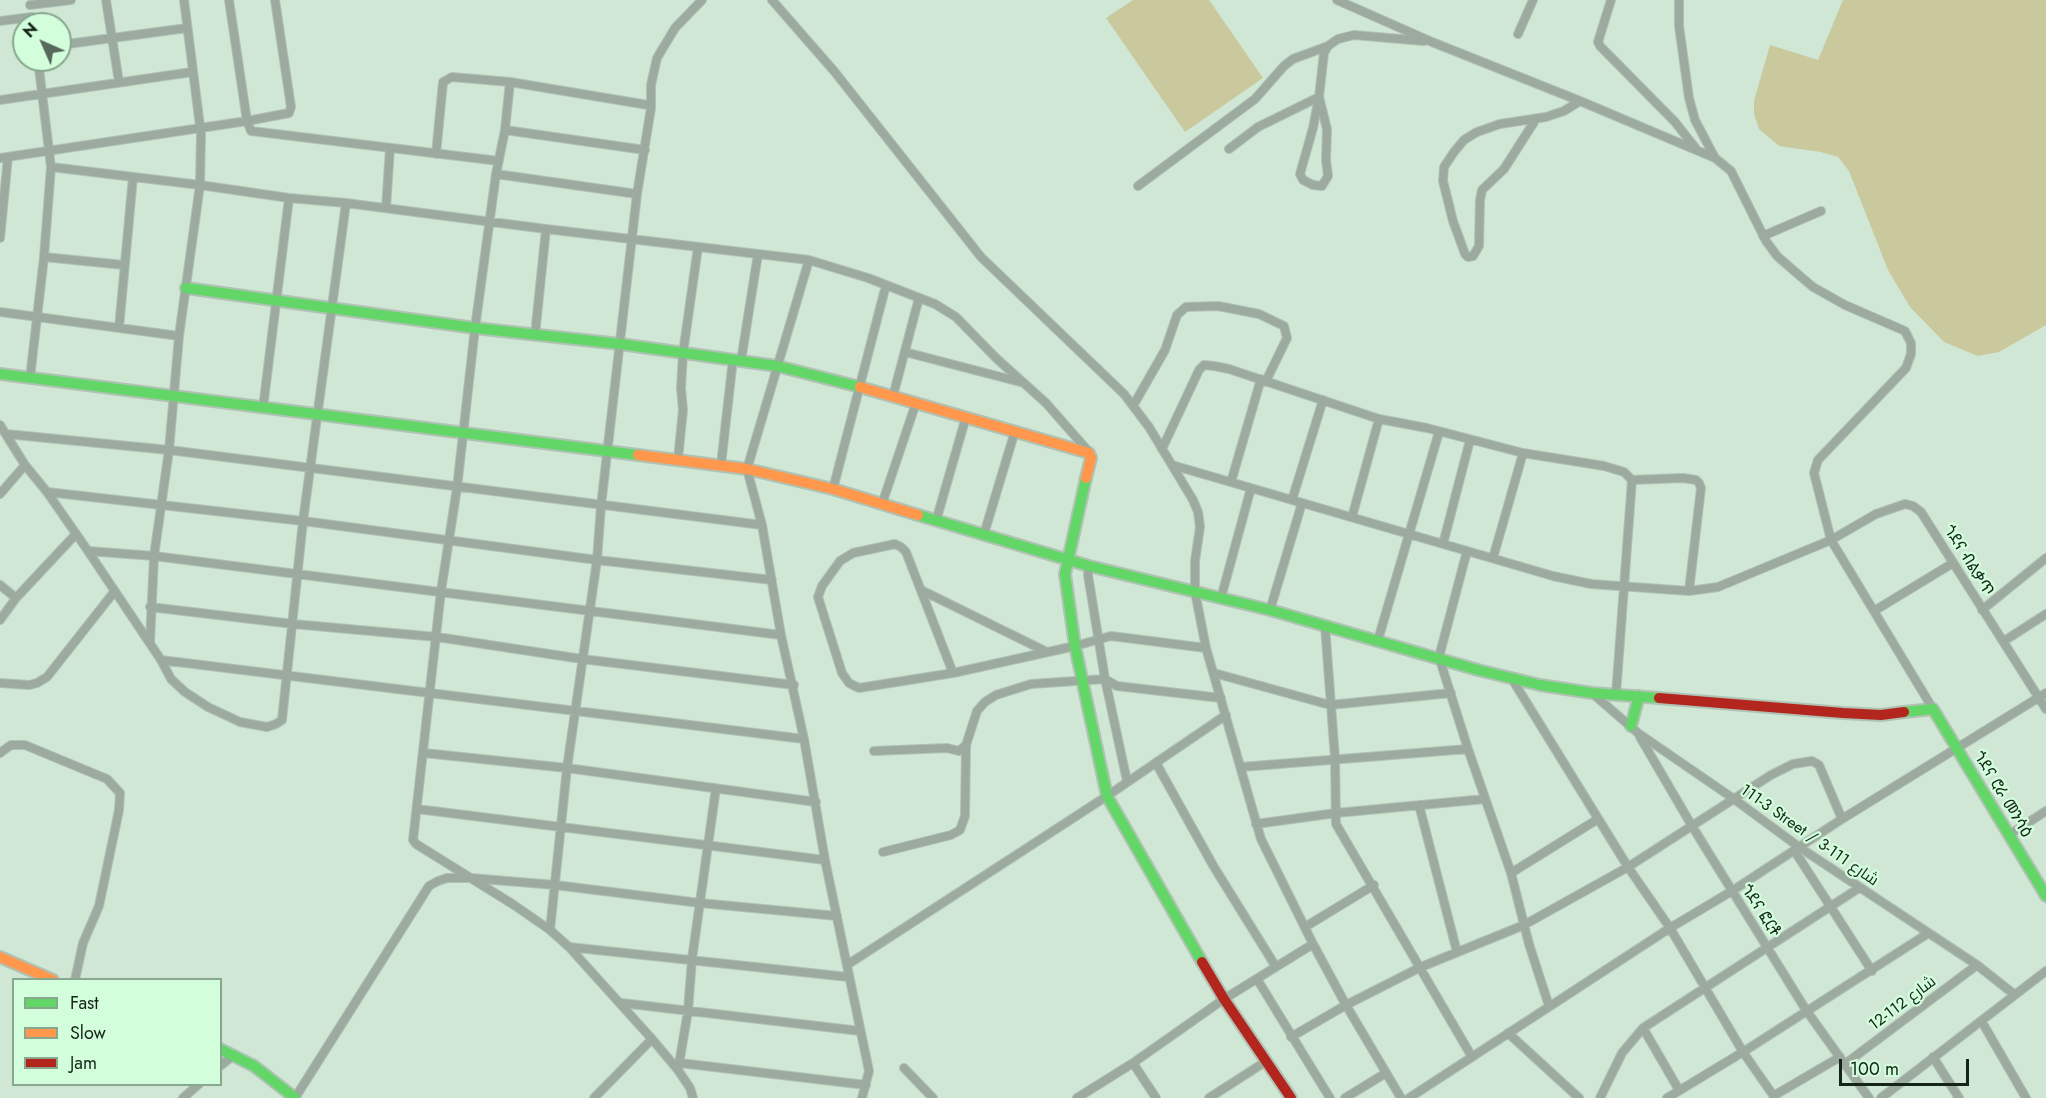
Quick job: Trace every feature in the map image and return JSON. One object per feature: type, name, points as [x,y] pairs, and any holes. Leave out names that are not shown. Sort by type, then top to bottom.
[{"type":"main road","points":[[186,288],[475,328],[777,366],[893,396],[1089,453],[1090,461],[1065,574],[1075,646],[1107,796],[1224,999],[1291,1098]]},
{"type":"main road","points":[[0,374],[747,469],[833,489],[1089,566],[1270,610],[1540,686],[1592,693],[1881,715],[1933,709]]},
{"type":"main road","points":[[1635,729],[1640,696]]},
{"type":"main road","name":"ጎደና ሮራ መንሳዕ","points":[[1933,709],[2046,896]]},
{"type":"main road","points":[[0,957],[48,978]]},
{"type":"main road","points":[[222,1049],[254,1066],[295,1098]]},
{"type":"street","points":[[30,2],[71,0]]},
{"type":"street","points":[[106,0],[118,82]]},
{"type":"street","points":[[150,643],[154,556],[169,450],[179,336],[200,185],[200,127],[184,0]]},
{"type":"street","points":[[229,0],[247,121],[253,132],[499,161]]},
{"type":"street","points":[[0,238],[4,157],[289,113],[291,110],[275,0]]},
{"type":"street","points":[[550,930],[574,711],[597,560],[601,506],[632,239],[651,111],[651,85],[657,58],[675,28],[702,0]]},
{"type":"street","points":[[772,0],[834,70],[981,257],[1124,394],[1172,465],[1198,512],[1200,527],[1195,561],[1195,592],[1206,648],[1261,839],[1313,944],[1401,1098]]},
{"type":"street","points":[[1337,0],[1432,42],[1580,100],[1714,158],[1731,171],[1763,237],[1778,256],[1813,287],[1845,305],[1905,331],[1911,343],[1911,354],[1906,368],[1818,460],[1815,473],[1831,540],[1933,709]]},
{"type":"street","points":[[1518,33],[1533,0]]},
{"type":"street","points":[[1611,0],[1598,42],[1600,46],[1675,122],[1697,151]]},
{"type":"street","points":[[1678,0],[1679,26],[1689,98],[1695,120],[1714,158]]},
{"type":"street","points":[[72,43],[187,28]]},
{"type":"street","points":[[1138,186],[1256,99],[1284,66],[1293,59],[1328,46],[1338,39],[1354,35],[1432,42]]},
{"type":"street","points":[[1319,97],[1327,129],[1328,176],[1322,186],[1303,180],[1300,174],[1319,97],[1324,53],[1328,46]]},
{"type":"street","points":[[30,378],[44,257],[51,167],[40,72]]},
{"type":"street","points":[[0,100],[192,72]]},
{"type":"street","points":[[436,154],[443,82],[452,77],[510,82],[651,106]]},
{"type":"street","points":[[510,82],[506,130],[496,174],[475,328],[457,488],[441,591],[414,842],[550,930],[569,947],[679,1066],[692,1097]]},
{"type":"street","points":[[1229,149],[1258,128],[1319,97]]},
{"type":"street","points":[[1536,119],[1504,170],[1482,190],[1479,246],[1473,256],[1468,257],[1447,200],[1443,181],[1444,167],[1464,140],[1476,132],[1500,124],[1536,119],[1564,111],[1580,100]]},
{"type":"street","points":[[506,130],[645,150]]},
{"type":"street","points":[[386,208],[390,148]]},
{"type":"street","points":[[51,167],[289,198],[490,220],[546,230],[809,260],[886,285],[935,304],[956,317],[996,358],[1046,403],[1089,453]]},
{"type":"street","points":[[496,174],[638,194]]},
{"type":"street","points":[[119,328],[133,177]]},
{"type":"street","points":[[263,408],[289,198]]},
{"type":"street","points":[[0,425],[25,465],[47,492],[150,643],[171,679],[185,692],[208,707],[240,722],[267,727],[282,720],[303,521],[346,203]]},
{"type":"street","points":[[1763,237],[1821,211]]},
{"type":"street","points":[[535,335],[546,230]]},
{"type":"street","points":[[678,459],[683,410],[681,388],[683,353],[698,247]]},
{"type":"street","points":[[721,465],[737,360],[758,255]]},
{"type":"street","points":[[44,257],[124,265]]},
{"type":"street","points":[[809,260],[747,469],[762,525],[781,634],[794,685],[825,860],[869,1071],[862,1098]]},
{"type":"street","points":[[833,489],[886,285]]},
{"type":"street","points":[[893,396],[919,298]]},
{"type":"street","points":[[1133,406],[1165,351],[1177,315],[1186,307],[1218,306],[1259,314],[1284,326],[1287,338],[1263,380],[1231,482]]},
{"type":"street","points":[[0,312],[179,336]]},
{"type":"street","points":[[905,352],[1025,384]]},
{"type":"street","points":[[1162,449],[1201,367],[1214,366],[1379,418],[1523,453],[1604,466],[1624,472],[1632,480],[1683,478],[1696,480],[1701,488],[1689,591]]},
{"type":"street","points":[[1292,500],[1323,400]]},
{"type":"street","points":[[882,504],[916,403]]},
{"type":"street","points":[[936,520],[966,417]]},
{"type":"street","points":[[1352,517],[1379,418]]},
{"type":"street","points":[[984,534],[1015,431]]},
{"type":"street","points":[[1378,640],[1438,432]]},
{"type":"street","points":[[6,434],[169,450],[762,525]]},
{"type":"street","points":[[1443,544],[1470,440]]},
{"type":"street","points":[[1493,558],[1523,453]]},
{"type":"street","points":[[0,494],[25,465]]},
{"type":"street","points":[[1172,465],[1553,576],[1591,584],[1689,591],[1718,587],[1831,540]]},
{"type":"street","points":[[1616,694],[1632,480]]},
{"type":"street","points":[[1221,598],[1251,488]]},
{"type":"street","points":[[47,492],[303,521],[597,560],[772,580]]},
{"type":"street","points":[[1270,610],[1302,503]]},
{"type":"street","name":"ጎደና ብልቃጥ","points":[[1831,540],[1876,514],[1905,504],[1921,512],[1982,610],[2042,695],[2046,709]]},
{"type":"street","points":[[0,620],[16,598],[75,535]]},
{"type":"street","points":[[953,673],[906,552],[895,544],[853,553],[840,561],[822,586],[818,597],[842,673],[849,683],[859,688],[953,673],[1111,636],[1206,648]]},
{"type":"street","points":[[88,551],[154,556],[781,634]]},
{"type":"street","points":[[1467,551],[1439,657],[1511,873],[1549,1006]]},
{"type":"street","points":[[1982,610],[2046,558]]},
{"type":"street","points":[[1874,611],[1953,563]]},
{"type":"street","points":[[1089,566],[1088,575],[1105,679],[1127,781]]},
{"type":"street","points":[[0,585],[16,598]]},
{"type":"street","points":[[921,590],[1047,652]]},
{"type":"street","points":[[0,683],[28,685],[38,683],[47,676],[114,592]]},
{"type":"street","points":[[150,607],[293,624],[437,637],[582,659],[794,685]]},
{"type":"street","points":[[2004,641],[2046,614]]},
{"type":"street","points":[[1325,626],[1335,758],[1336,824],[1374,885],[1472,1056]]},
{"type":"street","points":[[161,660],[804,739]]},
{"type":"street","points":[[1214,673],[1330,705],[1451,693]]},
{"type":"street","points":[[883,852],[951,835],[960,830],[965,816],[966,745],[976,711],[996,695],[1032,684],[1105,679],[1117,686],[1221,698]]},
{"type":"street","points":[[1512,679],[1628,867],[1670,928],[1743,1052]]},
{"type":"street","name":"111-3 Street / شارع 111-3","points":[[1592,693],[1635,729],[1734,799],[1796,849],[1977,965],[2015,995]]},
{"type":"street","points":[[1409,1098],[1670,928],[2042,695]]},
{"type":"street","points":[[847,966],[1107,796],[1226,715]]},
{"type":"street","name":"ጎደና ፎርቶ","points":[[1635,729],[1806,1010],[1869,1098]]},
{"type":"street","points":[[0,753],[11,745],[25,745],[107,779],[120,793],[119,810],[99,906],[83,942],[75,978]]},
{"type":"street","points":[[874,751],[947,748],[959,751],[966,745]]},
{"type":"street","points":[[1241,767],[1468,749]]},
{"type":"street","points":[[424,753],[567,768],[816,802]]},
{"type":"street","points":[[1291,1037],[1346,1005],[1421,968],[1457,951],[1524,925],[1628,867],[1793,764],[1804,760],[1819,765],[1842,819]]},
{"type":"street","points":[[1156,763],[1214,867],[1276,967]]},
{"type":"street","points":[[679,1066],[716,788]]},
{"type":"street","points":[[1256,825],[1336,813],[1485,799]]},
{"type":"street","points":[[1419,805],[1457,951]]},
{"type":"street","points":[[417,809],[825,860]]},
{"type":"street","points":[[2009,835],[2046,811]]},
{"type":"street","points":[[1511,873],[1598,819]]},
{"type":"street","points":[[1796,849],[1872,971]]},
{"type":"street","points":[[295,1098],[429,886],[447,878],[555,885],[700,903],[837,916]]},
{"type":"street","points":[[1305,927],[1374,885]]},
{"type":"street","points":[[1600,1098],[1622,1053],[1643,1028],[1859,888]]},
{"type":"street","points":[[1667,1098],[1928,934]]},
{"type":"street","points":[[1077,1098],[1133,1063],[1224,999],[1313,944]]},
{"type":"street","points":[[569,947],[848,977]]},
{"type":"street","name":"شارع 112-12","points":[[1743,1052],[1774,1095],[1843,1061],[1977,965]]},
{"type":"street","points":[[1881,1098],[2046,971]]},
{"type":"street","points":[[1257,979],[1330,1098]]},
{"type":"street","points":[[622,1003],[860,1031]]},
{"type":"street","points":[[1982,1022],[2026,1098]]},
{"type":"street","points":[[1643,1028],[1679,1090]]},
{"type":"street","points":[[1508,1033],[1579,1098]]},
{"type":"street","points":[[594,1098],[652,1039]]},
{"type":"street","points":[[222,1064],[234,1055]]},
{"type":"street","points":[[1933,1057],[1959,1098]]},
{"type":"street","points":[[1209,1098],[1265,1062]]},
{"type":"street","points":[[1133,1063],[1156,1098]]},
{"type":"street","points":[[679,1066],[866,1084]]},
{"type":"street","points":[[904,1068],[933,1098]]},
{"type":"street","points":[[1345,1098],[1386,1073]]},
{"type":"street","points":[[183,1098],[197,1086]]},
{"type":"shaded area","points":[[1133,0],[1209,0],[1263,78],[1185,132],[1106,18]]},
{"type":"shaded area","points":[[1843,0],[2046,0],[2046,325],[1999,352],[1978,356],[1944,342],[1910,307],[1888,270],[1849,171],[1838,157],[1779,146],[1759,129],[1754,114],[1754,101],[1770,45],[1818,60]]},
{"type":"traffic: fast","points":[[186,288],[475,328],[620,344],[777,366],[860,387]]},
{"type":"traffic: fast","points":[[0,374],[638,455]]},
{"type":"traffic: fast","points":[[1086,478],[1065,574],[1075,646],[1107,796],[1202,962]]},
{"type":"traffic: fast","points":[[918,515],[1089,566],[1270,610],[1478,670],[1540,685],[1592,693],[1659,698]]},
{"type":"traffic: fast","points":[[1631,726],[1639,696]]},
{"type":"traffic: fast","points":[[1904,712],[1933,709],[2046,896]]},
{"type":"traffic: fast","points":[[222,1050],[254,1066],[295,1098]]},
{"type":"traffic: slow","points":[[860,387],[1089,453],[1091,458],[1086,478]]},
{"type":"traffic: slow","points":[[638,455],[747,469],[833,489],[918,515]]},
{"type":"traffic: slow","points":[[0,957],[48,978]]},
{"type":"traffic: jam","points":[[1659,698],[1843,713],[1881,715],[1904,712]]},
{"type":"traffic: jam","points":[[1202,962],[1224,999],[1291,1098]]}]
